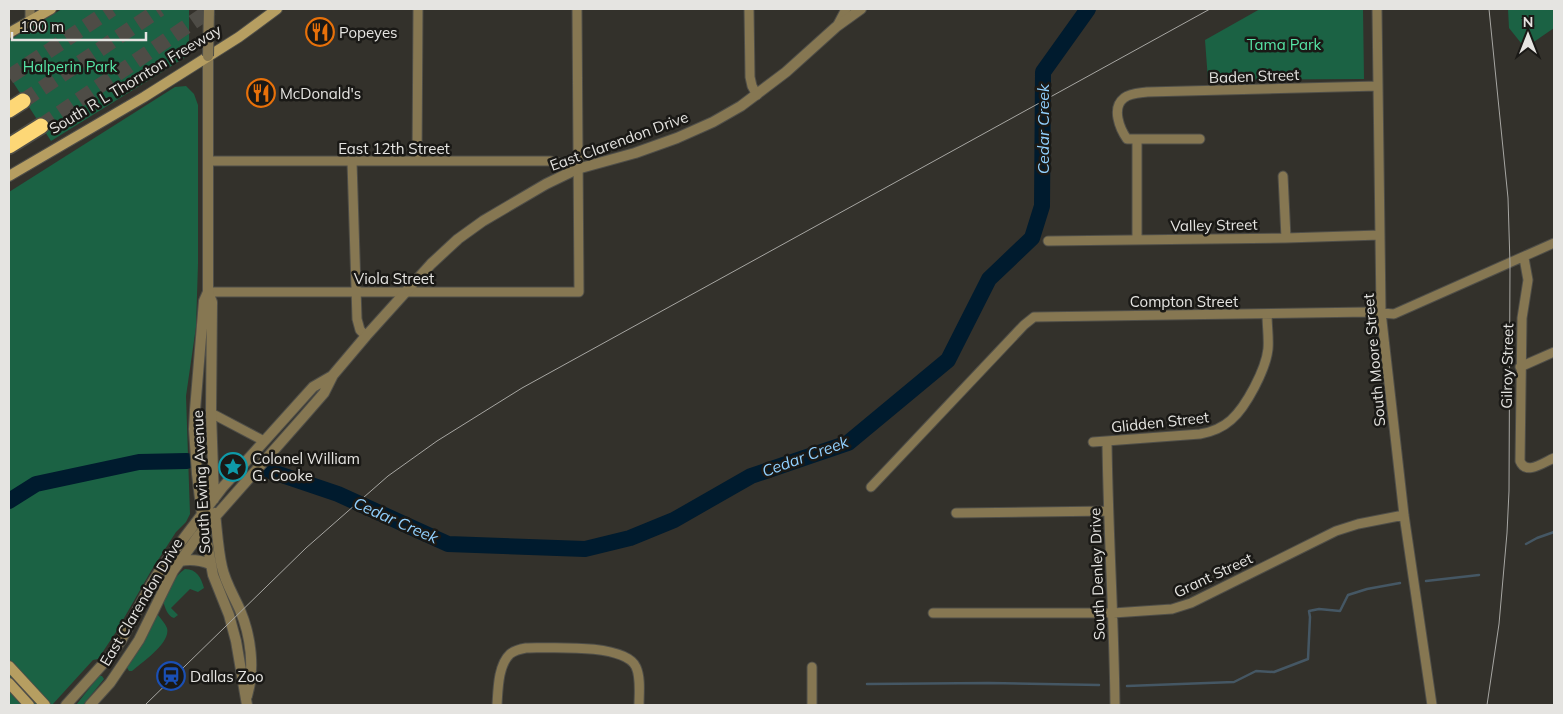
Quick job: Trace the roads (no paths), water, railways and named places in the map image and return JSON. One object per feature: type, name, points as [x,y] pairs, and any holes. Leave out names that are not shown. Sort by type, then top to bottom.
[{"type":"highway","points":[[9,110],[22,101]]},
{"type":"highway","name":"South R L Thornton Freeway","points":[[9,146],[40,126]]},
{"type":"main road","points":[[9,34],[51,9]]},
{"type":"main road","name":"South R L Thornton Freeway","points":[[9,176],[144,97],[277,9]]},
{"type":"main road","points":[[9,666],[45,705]]},
{"type":"main road","points":[[9,684],[29,705]]},
{"type":"street","points":[[30,9],[30,20]]},
{"type":"street","name":"South Ewing Avenue","points":[[209,9],[208,292],[212,302],[214,499],[222,568],[245,623],[252,663],[247,701]]},
{"type":"street","points":[[417,161],[418,9]]},
{"type":"street","points":[[577,9],[577,169]]},
{"type":"street","points":[[749,9],[750,77],[752,86],[758,94]]},
{"type":"street","points":[[836,27],[846,9]]},
{"type":"street","name":"East Clarendon Drive","points":[[90,705],[119,671],[139,640],[164,588],[180,561],[204,529],[324,393],[333,375],[431,264],[483,221],[546,184],[577,169],[635,153],[677,138],[713,122],[758,94],[786,72],[836,27],[861,9]]},
{"type":"street","name":"South Moore Street","points":[[1378,9],[1381,312],[1404,515],[1432,705]]},
{"type":"street","name":"Baden Street","points":[[1137,140],[1127,139],[1121,130],[1118,113],[1119,104],[1131,94],[1378,86]]},
{"type":"street","points":[[1137,239],[1137,140],[1200,139]]},
{"type":"street","name":"East 12th Street","points":[[209,161],[550,161],[567,164],[577,169]]},
{"type":"street","points":[[352,162],[357,319],[360,330],[366,336]]},
{"type":"street","name":"Viola Street","points":[[208,292],[579,292],[577,169]]},
{"type":"street","points":[[1283,176],[1286,238]]},
{"type":"street","name":"Valley Street","points":[[1048,240],[1286,238],[1380,235]]},
{"type":"street","name":"Compton Street","points":[[871,487],[1024,325],[1034,317],[1398,313],[1554,244]]},
{"type":"street","name":"Gilroy Street","points":[[1524,258],[1528,280],[1522,318],[1520,456],[1522,465],[1525,468],[1530,468],[1554,458]]},
{"type":"street","name":"South Ewing Avenue","points":[[208,292],[204,301],[194,428],[197,474],[210,564],[229,615],[236,641],[247,701]]},
{"type":"street","name":"Glidden Street","points":[[1093,442],[1200,434],[1214,431],[1231,420],[1245,402],[1264,366],[1268,349],[1267,314]]},
{"type":"street","points":[[1520,367],[1554,352]]},
{"type":"street","name":"East Clarendon Drive","points":[[66,705],[101,667],[122,639],[162,567],[214,499],[313,387],[333,375]]},
{"type":"street","points":[[196,396],[198,401],[212,413],[264,441]]},
{"type":"street","name":"South Denley Drive","points":[[1107,441],[1114,705]]},
{"type":"street","points":[[956,513],[1108,511]]},
{"type":"street","name":"Grant Street","points":[[933,613],[1112,613],[1172,609],[1191,603],[1336,531],[1358,524],[1404,515]]},
{"type":"street","points":[[180,561],[189,559],[200,560],[210,564]]},
{"type":"street","points":[[497,705],[498,688],[504,662],[515,650],[526,648],[597,649],[617,653],[630,659],[636,667],[639,684],[639,705]]},
{"type":"street","points":[[101,667],[119,671]]},
{"type":"street","points":[[812,667],[812,705]]},
{"type":"waterway","name":"Cedar Creek","points":[[270,471],[338,494],[448,544],[585,549],[630,538],[674,520],[751,476],[848,443],[948,360],[989,279],[1032,238],[1042,206],[1043,72],[1088,9]]},
{"type":"waterway","name":"Cedar Creek","points":[[9,501],[36,484],[139,462],[187,461]]},
{"type":"waterway","points":[[1526,544],[1554,532]]},
{"type":"waterway","points":[[1426,581],[1479,575]]},
{"type":"waterway","points":[[1127,686],[1234,682],[1256,671],[1274,672],[1308,659],[1309,611],[1319,609],[1340,611],[1348,595],[1367,589],[1400,583]]},
{"type":"waterway","points":[[867,684],[989,683],[1099,685]]},
{"type":"tunnel","points":[[9,77],[112,9]]},
{"type":"tunnel","points":[[23,101],[160,9]]},
{"type":"tunnel","points":[[41,126],[212,9]]},
{"type":"tram line","points":[[145,705],[306,548],[388,476],[437,441],[522,388],[1210,9]]},
{"type":"tram line","points":[[1487,705],[1499,624],[1507,533],[1509,491],[1510,264],[1508,198],[1489,9]]},
{"type":"place","name":"Popeyes","points":[[320,32]]},
{"type":"place","name":"McDonald's","points":[[261,93]]},
{"type":"place","name":"Colonel William G. Cooke","points":[[233,467]]},
{"type":"place","name":"Dallas Zoo","points":[[171,676]]},
{"type":"park label","name":"Tama Park","points":[[1284,44]]},
{"type":"park label","name":"Halperin Park","points":[[70,66]]}]
